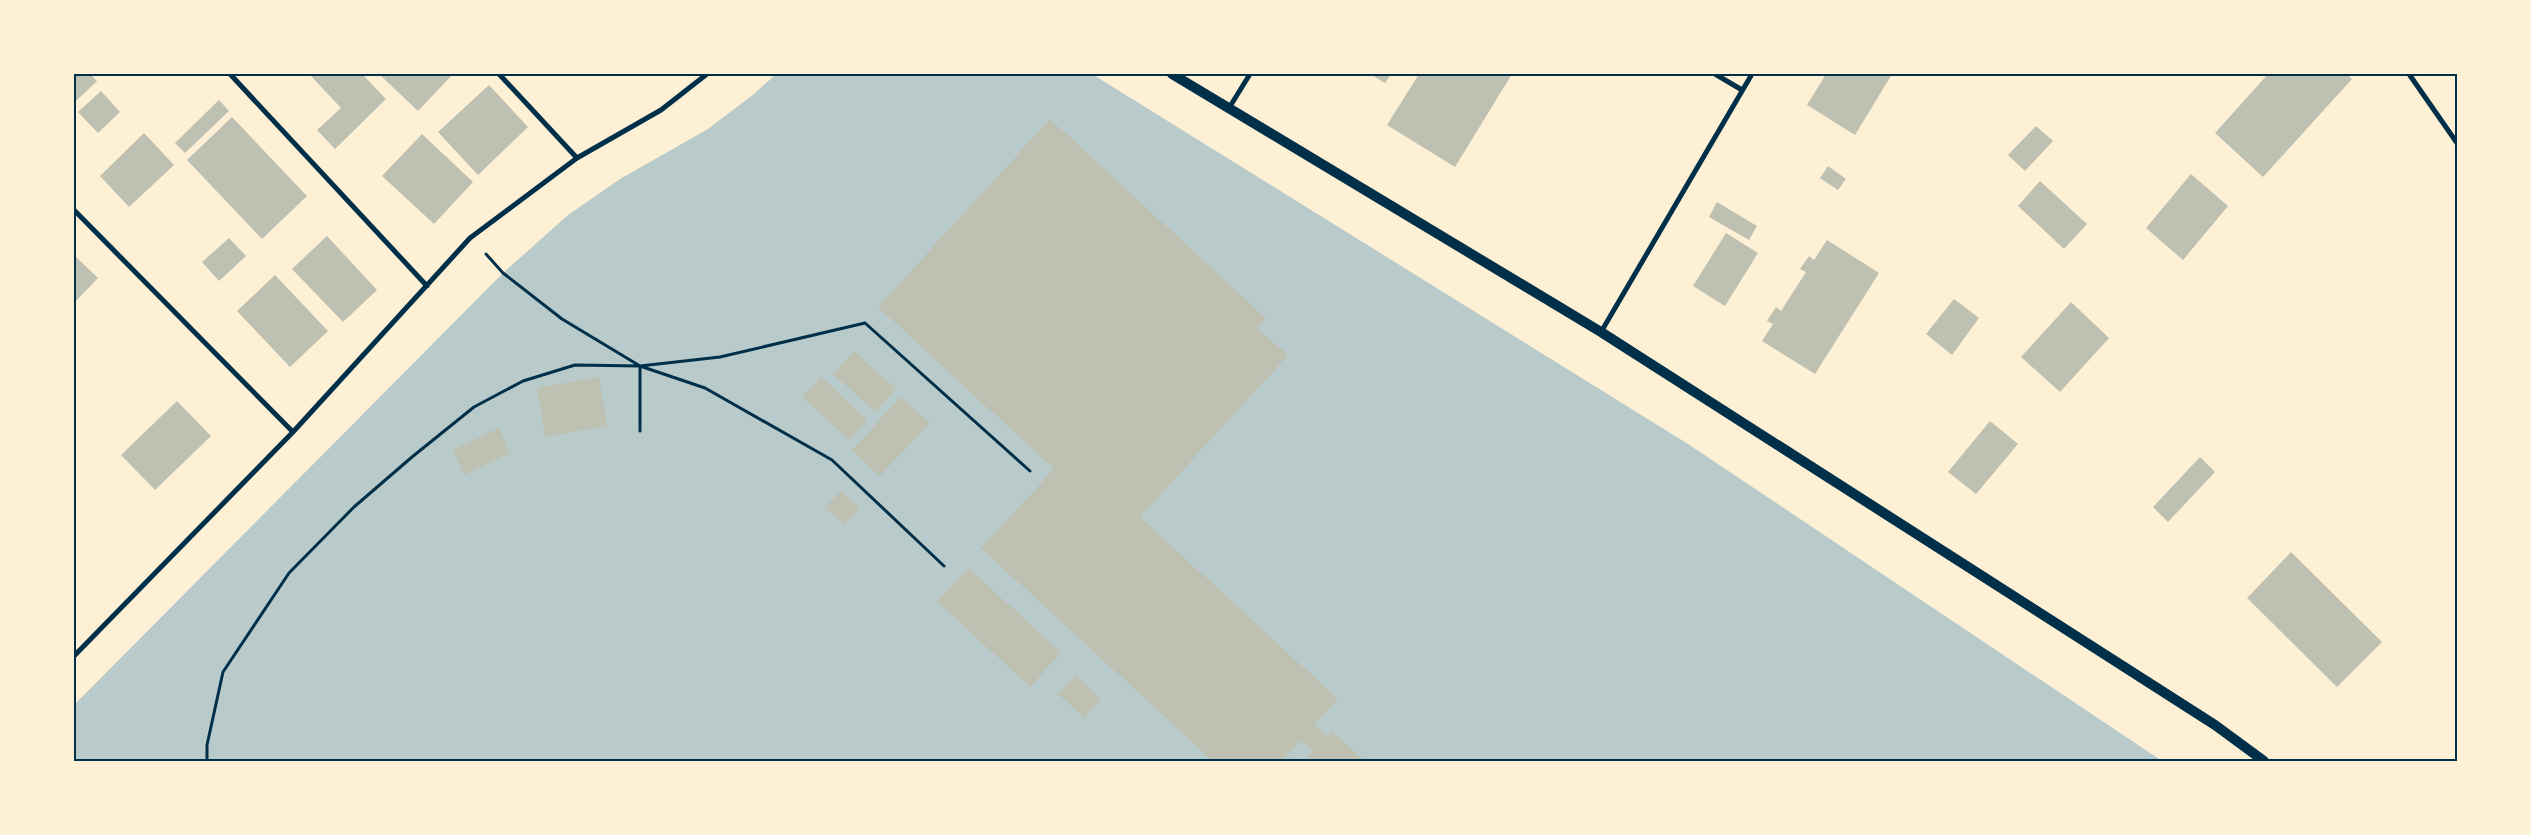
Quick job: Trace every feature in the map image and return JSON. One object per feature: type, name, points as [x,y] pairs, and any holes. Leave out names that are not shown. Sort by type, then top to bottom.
[{"type":"main road","points":[[1172,74],[1601,332],[2215,725],[2264,761]]},
{"type":"street","points":[[230,74],[427,286]]},
{"type":"street","points":[[499,74],[577,158]]},
{"type":"street","points":[[74,656],[293,432],[470,238],[577,158],[661,110],[707,74]]},
{"type":"street","points":[[1229,108],[1250,74]]},
{"type":"street","points":[[1715,74],[1742,90]]},
{"type":"street","points":[[1601,332],[1752,74]]},
{"type":"street","points":[[2409,74],[2457,143]]},
{"type":"street","points":[[74,210],[293,432]]},
{"type":"path","points":[[470,238],[503,273],[562,319],[640,366],[705,388],[832,460],[944,566]]},
{"type":"path","points":[[207,761],[207,745],[223,672],[289,572],[354,507],[412,457],[474,407],[523,381],[575,365],[640,366],[720,357],[865,324],[1030,471]]},
{"type":"path","points":[[640,366],[640,431]]},
{"type":"shaded area","points":[[776,74],[1092,74],[1688,444],[2162,761],[74,761],[74,705],[503,273],[568,215],[620,179],[708,129],[754,94]]},
{"type":"building","points":[[74,74],[90,74],[97,81],[74,103]]},
{"type":"building","points":[[309,74],[362,74],[386,99],[335,149],[317,130],[341,108]]},
{"type":"building","points":[[379,74],[453,74],[418,111]]},
{"type":"building","points":[[1370,74],[1391,74],[1385,83]]},
{"type":"building","points":[[1419,74],[1512,74],[1455,167],[1387,125]]},
{"type":"building","points":[[1826,74],[1892,74],[1855,135],[1807,105]]},
{"type":"building","points":[[2268,74],[2347,74],[2352,79],[2263,177],[2215,133]]},
{"type":"building","points":[[489,85],[528,127],[478,175],[438,132]]},
{"type":"building","points":[[101,91],[120,112],[98,133],[78,112]]},
{"type":"building","points":[[219,100],[229,111],[185,153],[175,143]]},
{"type":"building","points":[[232,117],[307,196],[262,239],[187,160]]},
{"type":"building","points":[[1050,119],[1266,318],[1257,328],[1288,355],[1140,517],[1338,699],[1314,725],[1327,736],[1332,731],[1365,761],[1304,761],[1313,751],[1301,740],[1282,761],[1213,761],[981,548],[1054,469],[878,307]]},
{"type":"building","points":[[2036,126],[2053,141],[2025,171],[2008,155]]},
{"type":"building","points":[[144,133],[174,165],[129,207],[100,176]]},
{"type":"building","points":[[422,134],[473,182],[434,224],[382,176]]},
{"type":"building","points":[[1828,166],[1846,179],[1838,190],[1820,178]]},
{"type":"building","points":[[2191,174],[2228,206],[2183,260],[2146,228]]},
{"type":"building","points":[[2040,181],[2087,224],[2064,249],[2018,206]]},
{"type":"building","points":[[1717,202],[1757,226],[1749,240],[1709,217]]},
{"type":"building","points":[[1726,233],[1758,253],[1725,306],[1693,286]]},
{"type":"building","points":[[327,236],[377,290],[343,322],[292,269]]},
{"type":"building","points":[[229,238],[246,256],[219,281],[202,262]]},
{"type":"building","points":[[1827,240],[1879,273],[1815,374],[1762,341],[1773,324],[1767,321],[1776,307],[1781,311],[1806,272],[1800,269],[1809,256],[1814,260]]},
{"type":"building","points":[[74,255],[98,278],[74,303]]},
{"type":"building","points":[[275,275],[328,331],[290,367],[237,311]]},
{"type":"building","points":[[1954,299],[1979,318],[1952,355],[1926,334]]},
{"type":"building","points":[[2071,302],[2109,338],[2060,392],[2021,357]]},
{"type":"building","points":[[854,351],[896,389],[875,412],[833,374]]},
{"type":"building","points":[[599,377],[607,426],[545,437],[537,388]]},
{"type":"building","points":[[821,377],[867,420],[849,440],[802,397]]},
{"type":"building","points":[[901,397],[930,423],[880,476],[852,450]]},
{"type":"building","points":[[177,401],[211,436],[155,490],[121,455]]},
{"type":"building","points":[[1990,421],[2018,444],[1976,494],[1948,472]]},
{"type":"building","points":[[499,428],[510,453],[464,475],[453,450]]},
{"type":"building","points":[[2200,457],[2215,472],[2168,522],[2153,507]]},
{"type":"building","points":[[841,491],[860,509],[844,525],[825,507]]},
{"type":"building","points":[[2291,552],[2382,642],[2337,687],[2247,598]]},
{"type":"building","points":[[969,568],[1061,653],[1030,687],[937,601]]},
{"type":"building","points":[[1076,675],[1101,699],[1084,718],[1058,694]]}]
